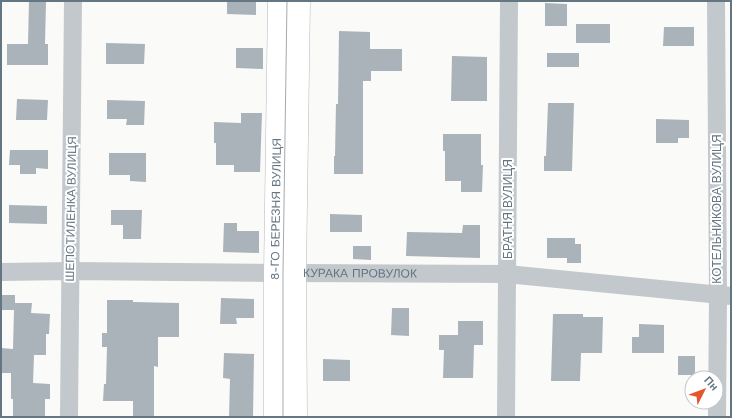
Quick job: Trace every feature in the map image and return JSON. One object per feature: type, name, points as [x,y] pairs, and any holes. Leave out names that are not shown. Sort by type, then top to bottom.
[{"type":"main road","name":"8-ГО БЕРЕЗНЯ ВУЛИЦЯ","points":[[279,1],[285,273],[296,417]]},
{"type":"main road","name":"8-ГО БЕРЕЗНЯ ВУЛИЦЯ","points":[[275,417],[285,273],[299,1]]},
{"type":"street","name":"ШЕПОТИЛЕНКА ВУЛИЦЯ","points":[[69,417],[73,1]]},
{"type":"street","name":"БРАТНЯ ВУЛИЦЯ","points":[[506,417],[509,1]]},
{"type":"street","name":"КОТЕЛЬНИКОВА ВУЛИЦЯ","points":[[716,1],[727,294],[717,417]]},
{"type":"street","name":"КУРАКА ПРОВУЛОК","points":[[1,272],[71,271],[507,274],[727,294]]},
{"type":"building","points":[[29,1],[46,1],[45,44],[48,44],[48,65],[7,65],[7,44],[28,44]]},
{"type":"building","points":[[227,1],[256,1],[256,15],[227,14]]},
{"type":"building","points":[[545,3],[567,4],[567,26],[545,26]]},
{"type":"building","points":[[576,24],[610,24],[610,43],[576,43]]},
{"type":"building","points":[[664,27],[694,27],[694,46],[663,46]]},
{"type":"building","points":[[339,31],[370,32],[370,49],[402,49],[402,71],[371,71],[371,81],[363,81],[363,174],[334,174],[336,104],[338,104]]},
{"type":"building","points":[[106,43],[145,44],[144,64],[106,64]]},
{"type":"building","points":[[236,48],[263,48],[263,69],[236,68]]},
{"type":"building","points":[[547,53],[579,53],[579,67],[547,67]]},
{"type":"building","points":[[452,56],[487,57],[487,101],[451,101]]},
{"type":"building","points":[[17,99],[48,100],[47,120],[16,120]]},
{"type":"building","points":[[107,100],[145,101],[144,125],[126,125],[127,119],[107,119]]},
{"type":"building","points":[[548,103],[574,103],[572,171],[544,171]]},
{"type":"building","points":[[241,113],[262,113],[260,172],[234,172],[234,165],[216,165],[214,122],[241,123]]},
{"type":"building","points":[[656,119],[689,120],[689,138],[678,138],[678,143],[656,143]]},
{"type":"building","points":[[443,134],[481,134],[481,165],[483,165],[482,192],[461,192],[461,181],[445,181],[445,151],[443,151]]},
{"type":"building","points":[[10,150],[48,150],[48,169],[36,168],[36,174],[20,174],[20,165],[9,165]]},
{"type":"building","points":[[109,153],[146,153],[146,182],[130,181],[130,175],[109,175]]},
{"type":"building","points":[[9,205],[47,206],[47,224],[9,223]]},
{"type":"building","points":[[111,210],[142,210],[141,239],[123,239],[123,225],[111,225]]},
{"type":"building","points":[[330,214],[362,215],[362,232],[330,232]]},
{"type":"building","points":[[224,223],[237,223],[237,231],[259,231],[259,253],[223,252]]},
{"type":"building","points":[[463,225],[480,225],[480,258],[406,256],[407,232],[462,233]]},
{"type":"building","points":[[547,238],[575,238],[575,244],[581,244],[581,263],[567,263],[567,258],[547,258]]},
{"type":"building","points":[[353,246],[371,246],[371,260],[353,259]]},
{"type":"building","points":[[1,295],[15,295],[15,303],[32,303],[31,313],[50,314],[49,334],[46,334],[46,355],[34,355],[33,383],[50,384],[50,399],[45,399],[45,417],[13,417],[11,373],[1,373],[1,348],[13,349],[14,310],[1,310]]},
{"type":"building","points":[[221,298],[254,299],[254,318],[236,318],[237,324],[220,324]]},
{"type":"building","points":[[107,300],[179,303],[179,337],[158,337],[158,367],[154,366],[154,417],[133,417],[133,401],[103,401],[104,384],[106,384],[107,347],[102,347],[102,333],[107,333]]},
{"type":"building","points":[[392,308],[409,308],[409,336],[391,335]]},
{"type":"building","points":[[553,314],[583,314],[583,317],[603,317],[602,353],[581,353],[580,381],[551,381]]},
{"type":"building","points":[[458,321],[483,321],[483,345],[474,345],[473,378],[443,378],[444,350],[439,350],[439,335],[458,335]]},
{"type":"building","points":[[639,324],[664,325],[664,353],[632,353],[632,337],[639,337]]},
{"type":"building","points":[[224,353],[254,354],[253,417],[229,417],[230,379],[223,378]]},
{"type":"building","points":[[678,356],[695,356],[695,370],[684,370],[684,375],[678,375]]},
{"type":"building","points":[[323,359],[350,360],[350,381],[323,381]]},
{"type":"tram line","points":[[283,417],[283,273],[287,1]]}]
